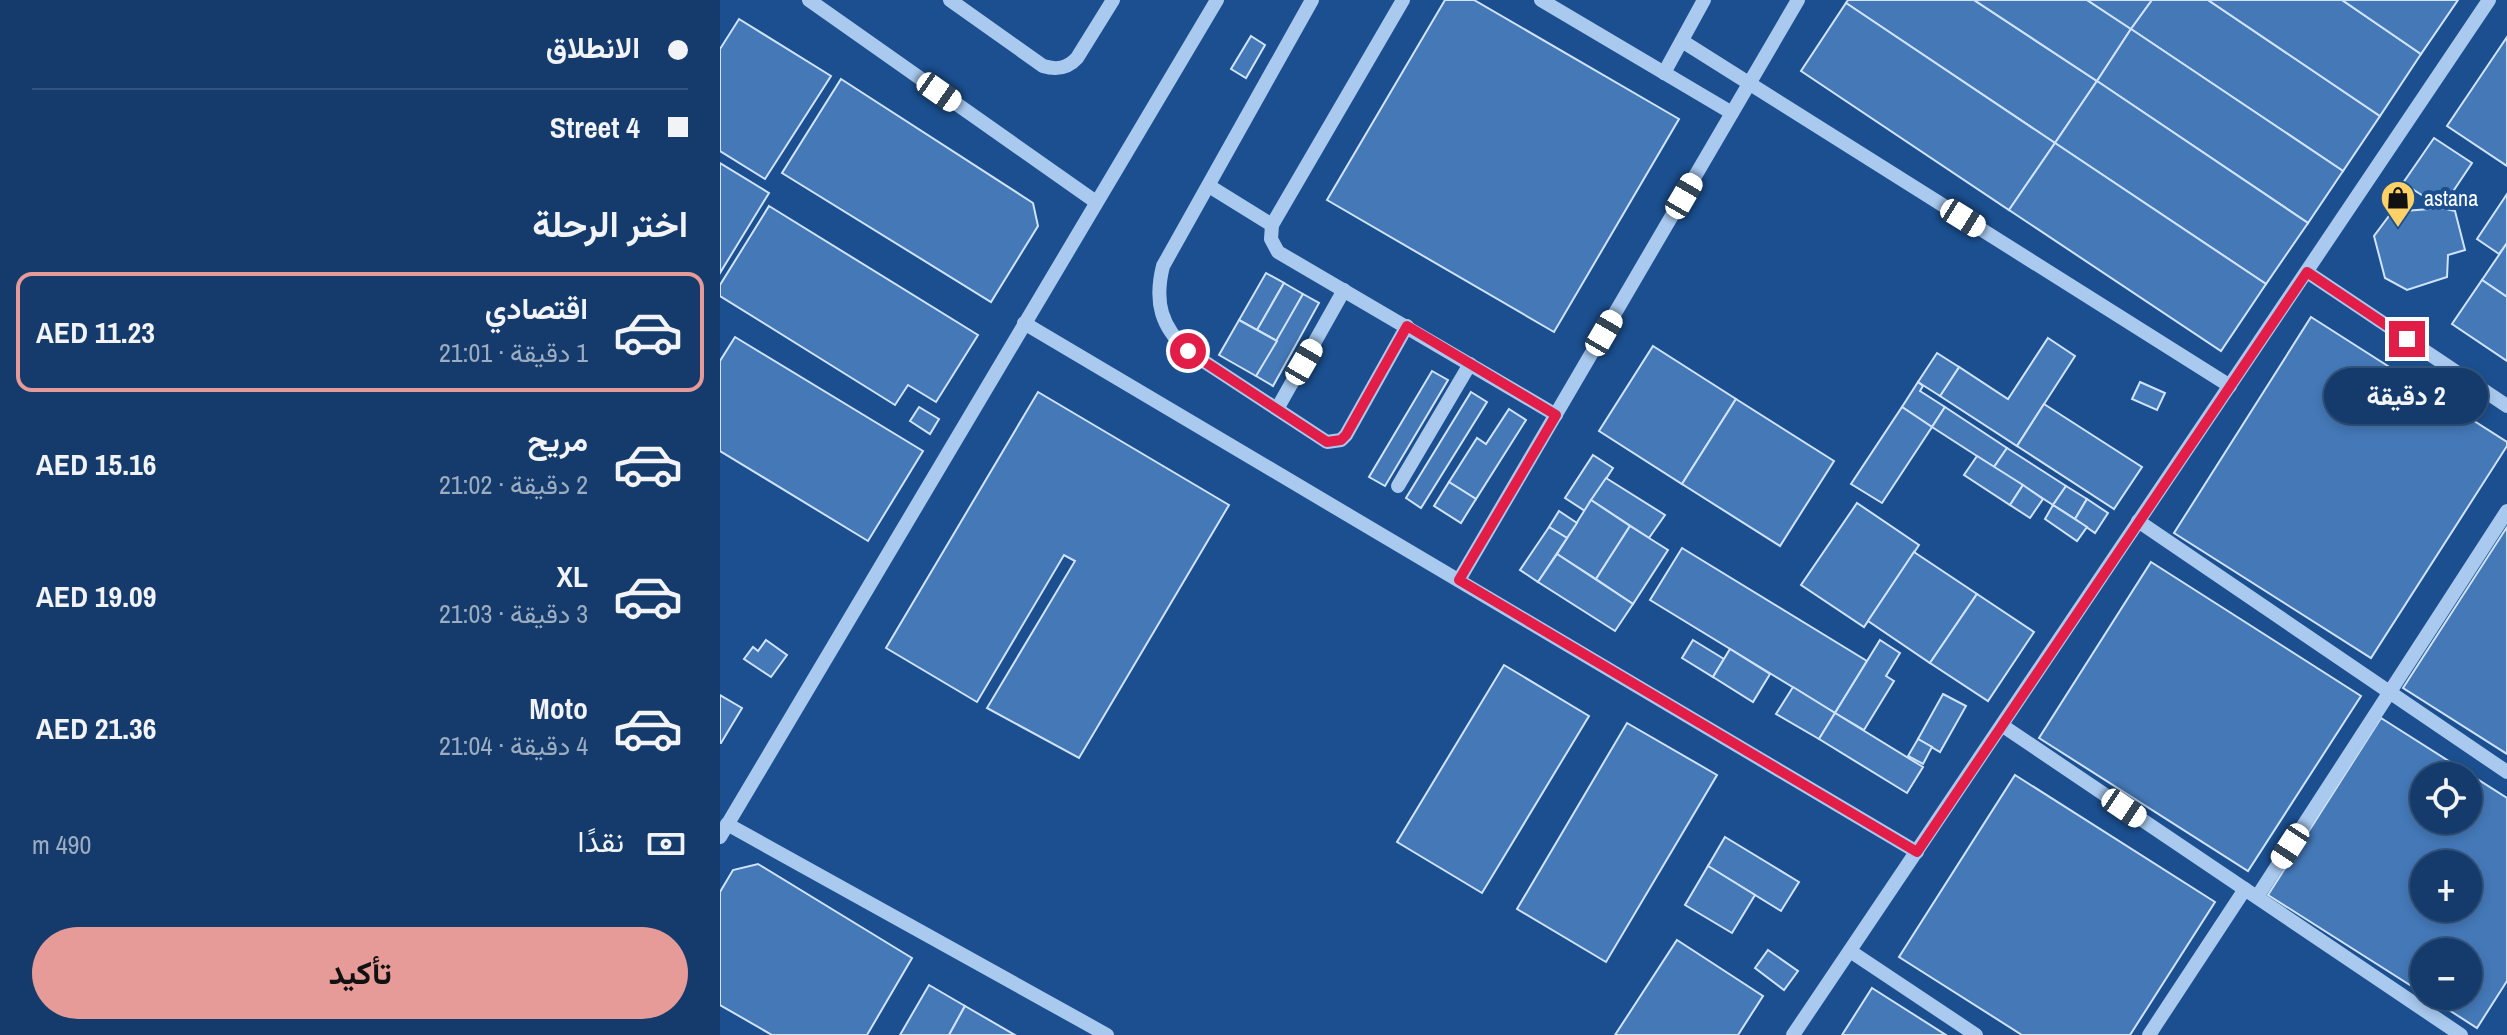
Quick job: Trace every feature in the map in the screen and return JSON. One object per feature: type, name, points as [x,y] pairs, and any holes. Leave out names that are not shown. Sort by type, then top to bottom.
[{"type":"street","points":[[809,0],[1096,202]]},
{"type":"street","points":[[950,0],[1043,66],[1059,69],[1077,58],[1113,0]]},
{"type":"street","points":[[1107,1035],[724,831],[1217,0]]},
{"type":"street","points":[[1312,0],[1163,266],[1159,304],[1164,322],[1174,338],[1188,351],[1321,439],[1334,442],[1341,440],[1407,326]]},
{"type":"street","points":[[1403,0],[1272,225],[1271,239],[1278,252],[1556,415]]},
{"type":"street","points":[[1541,0],[1732,113]]},
{"type":"street","points":[[1664,73],[1704,0]]},
{"type":"street","points":[[1459,580],[1798,0]]},
{"type":"street","points":[[1793,1035],[2489,0]]},
{"type":"street","points":[[1682,41],[2230,386]]},
{"type":"street","points":[[1209,186],[1272,225]]},
{"type":"street","points":[[2307,272],[2507,406]]},
{"type":"street","points":[[1277,409],[1344,290]]},
{"type":"street","points":[[1024,323],[1917,852]]},
{"type":"street","points":[[1398,486],[1470,364]]},
{"type":"street","points":[[2149,1035],[2389,692],[2507,511]]},
{"type":"street","points":[[2138,521],[2507,772]]},
{"type":"street","points":[[2003,726],[2461,1035]]},
{"type":"street","points":[[1850,951],[1976,1035]]},
{"type":"building","points":[[1445,0],[1474,0],[1679,119],[1554,332],[1327,200]]},
{"type":"building","points":[[1848,0],[1974,0],[2097,81],[2055,143],[1846,3]]},
{"type":"building","points":[[1974,0],[2087,0],[2131,29],[2097,81]]},
{"type":"building","points":[[2087,0],[2152,0],[2131,29]]},
{"type":"building","points":[[2152,0],[2208,0],[2380,116],[2343,171],[2131,29]]},
{"type":"building","points":[[2208,0],[2342,0],[2421,54],[2380,116]]},
{"type":"building","points":[[2342,0],[2458,0],[2421,54]]},
{"type":"building","points":[[1846,3],[2055,143],[2009,210],[1801,71]]},
{"type":"building","points":[[739,19],[831,76],[765,179],[720,151],[720,49]]},
{"type":"building","points":[[2131,29],[2343,171],[2308,223],[2097,81]]},
{"type":"building","points":[[1251,36],[1265,45],[1246,78],[1231,69]]},
{"type":"building","points":[[2507,37],[2507,166],[2447,126]]},
{"type":"building","points":[[841,79],[1033,203],[1038,226],[991,302],[782,173]]},
{"type":"building","points":[[2097,81],[2308,223],[2266,284],[2055,143]]},
{"type":"building","points":[[2434,138],[2472,163],[2442,208],[2403,183]]},
{"type":"building","points":[[2055,143],[2266,284],[2221,351],[2009,210]]},
{"type":"building","points":[[720,163],[769,193],[720,273]]},
{"type":"building","points":[[2507,194],[2507,243],[2499,254],[2477,239]]},
{"type":"building","points":[[769,206],[978,335],[936,402],[908,385],[895,405],[720,296],[720,285]]},
{"type":"building","points":[[2442,208],[2455,211],[2465,250],[2448,255],[2447,277],[2407,290],[2385,278],[2374,236],[2392,212]]},
{"type":"building","points":[[2507,243],[2507,297],[2482,280]]},
{"type":"building","points":[[1266,273],[1284,283],[1257,330],[1239,320]]},
{"type":"building","points":[[2482,280],[2507,297],[2507,361],[2452,324]]},
{"type":"building","points":[[1284,283],[1303,294],[1277,341],[1257,330]]},
{"type":"building","points":[[1303,294],[1319,303],[1273,386],[1256,376]]},
{"type":"building","points":[[2311,317],[2507,442],[2371,658],[2174,533]]},
{"type":"building","points":[[1239,320],[1277,341],[1256,376],[1219,355]]},
{"type":"building","points":[[735,337],[923,451],[868,541],[720,451],[720,361]]},
{"type":"building","points":[[2048,338],[2075,356],[2017,446],[1940,396],[1959,367],[2008,399]]},
{"type":"building","points":[[1653,346],[1736,399],[1682,484],[1599,431]]},
{"type":"building","points":[[1937,353],[1959,367],[1940,396],[1918,382]]},
{"type":"building","points":[[1432,371],[1448,380],[1385,486],[1369,477]]},
{"type":"building","points":[[1918,382],[1923,386],[1920,391],[1945,407],[1932,427],[1902,407]]},
{"type":"building","points":[[2140,382],[2165,393],[2157,410],[2132,399]]},
{"type":"building","points":[[1038,392],[1229,505],[1079,758],[987,708],[1075,561],[1064,555],[977,702],[886,648]]},
{"type":"building","points":[[1471,392],[1487,402],[1421,508],[1406,498]]},
{"type":"building","points":[[1736,399],[1834,461],[1780,546],[1682,484]]},
{"type":"building","points":[[2044,404],[2142,467],[2114,509],[2017,446]]},
{"type":"building","points":[[919,407],[939,419],[930,434],[910,421]]},
{"type":"building","points":[[1902,407],[1932,427],[1882,503],[1851,484]]},
{"type":"building","points":[[1945,407],[2007,448],[1994,467],[1932,427]]},
{"type":"building","points":[[1509,409],[1526,420],[1476,499],[1449,482],[1477,438],[1486,444]]},
{"type":"building","points":[[2007,448],[2066,486],[2053,505],[1994,467]]},
{"type":"building","points":[[1593,455],[1613,468],[1585,511],[1565,498]]},
{"type":"building","points":[[1977,456],[2023,485],[2010,505],[1964,475]]},
{"type":"building","points":[[1606,478],[1665,515],[1649,538],[1591,500]]},
{"type":"building","points":[[1449,482],[1476,499],[1461,523],[1434,506]]},
{"type":"building","points":[[2023,485],[2043,499],[2030,518],[2010,505]]},
{"type":"building","points":[[2066,486],[2087,499],[2075,519],[2053,505]]},
{"type":"building","points":[[2087,499],[2108,513],[2095,533],[2075,519]]},
{"type":"building","points":[[1591,500],[1630,526],[1596,579],[1557,554]]},
{"type":"building","points":[[1857,503],[1919,545],[1864,627],[1801,585]]},
{"type":"building","points":[[2053,505],[2087,527],[2077,541],[2045,519]]},
{"type":"building","points":[[1559,511],[1577,523],[1567,538],[1549,527]]},
{"type":"building","points":[[1630,526],[1668,550],[1633,604],[1596,579]]},
{"type":"building","points":[[1549,527],[1567,538],[1538,582],[1520,570]]},
{"type":"building","points":[[2507,527],[2507,754],[2403,688]]},
{"type":"building","points":[[1682,548],[1867,661],[1835,713],[1650,600]]},
{"type":"building","points":[[1914,552],[1977,594],[1930,663],[1868,621]]},
{"type":"building","points":[[1557,554],[1633,604],[1615,631],[1538,582]]},
{"type":"building","points":[[2151,562],[2361,696],[2248,871],[2039,738]]},
{"type":"building","points":[[1977,594],[2034,632],[1988,701],[1930,663]]},
{"type":"building","points":[[766,640],[787,655],[771,677],[744,659],[753,647],[758,651]]},
{"type":"building","points":[[1693,640],[1724,659],[1713,677],[1682,658]]},
{"type":"building","points":[[1880,640],[1900,653],[1886,676],[1894,681],[1864,730],[1835,713]]},
{"type":"building","points":[[1730,649],[1770,674],[1753,702],[1713,677]]},
{"type":"building","points":[[1504,665],[1589,716],[1482,893],[1397,842]]},
{"type":"building","points":[[1793,687],[1835,713],[1819,739],[1776,714]]},
{"type":"building","points":[[1943,694],[1966,706],[1940,752],[1918,739]]},
{"type":"building","points":[[720,695],[742,708],[721,743],[720,743]]},
{"type":"building","points":[[1835,713],[1923,767],[1907,793],[1819,739]]},
{"type":"building","points":[[2381,718],[2450,762],[2410,762],[2410,834],[2482,834],[2482,782],[2507,798],[2507,981],[2477,1028],[2449,1010],[2482,1010],[2482,938],[2410,938],[2410,985],[2268,895]]},
{"type":"building","points":[[1627,723],[1717,775],[1606,962],[1517,909]]},
{"type":"building","points":[[1918,739],[1932,747],[1923,764],[1908,756]]},
{"type":"building","points":[[2015,775],[2215,902],[2130,1035],[2022,1035],[1899,957]]},
{"type":"building","points":[[1725,837],[1799,882],[1781,911],[1708,866]]},
{"type":"building","points":[[758,864],[912,958],[867,1035],[772,1035],[720,1005],[720,892],[733,870]]},
{"type":"building","points":[[1708,866],[1755,895],[1732,933],[1685,905]]},
{"type":"building","points":[[1677,940],[1763,996],[1738,1035],[1615,1035]]},
{"type":"building","points":[[1768,950],[1798,971],[1784,990],[1755,968]]},
{"type":"building","points":[[929,985],[965,1006],[949,1035],[900,1035]]},
{"type":"building","points":[[1872,988],[1946,1035],[1842,1035]]},
{"type":"building","points":[[965,1006],[1015,1035],[949,1035]]},
{"type":"place","name":"astana","points":[[2398,229]]},
{"type":"route","points":[[1188,351],[1327,442],[1341,440],[1346,435],[1407,326],[1556,415],[1459,580],[1917,852],[2307,272],[2407,339]]}]
